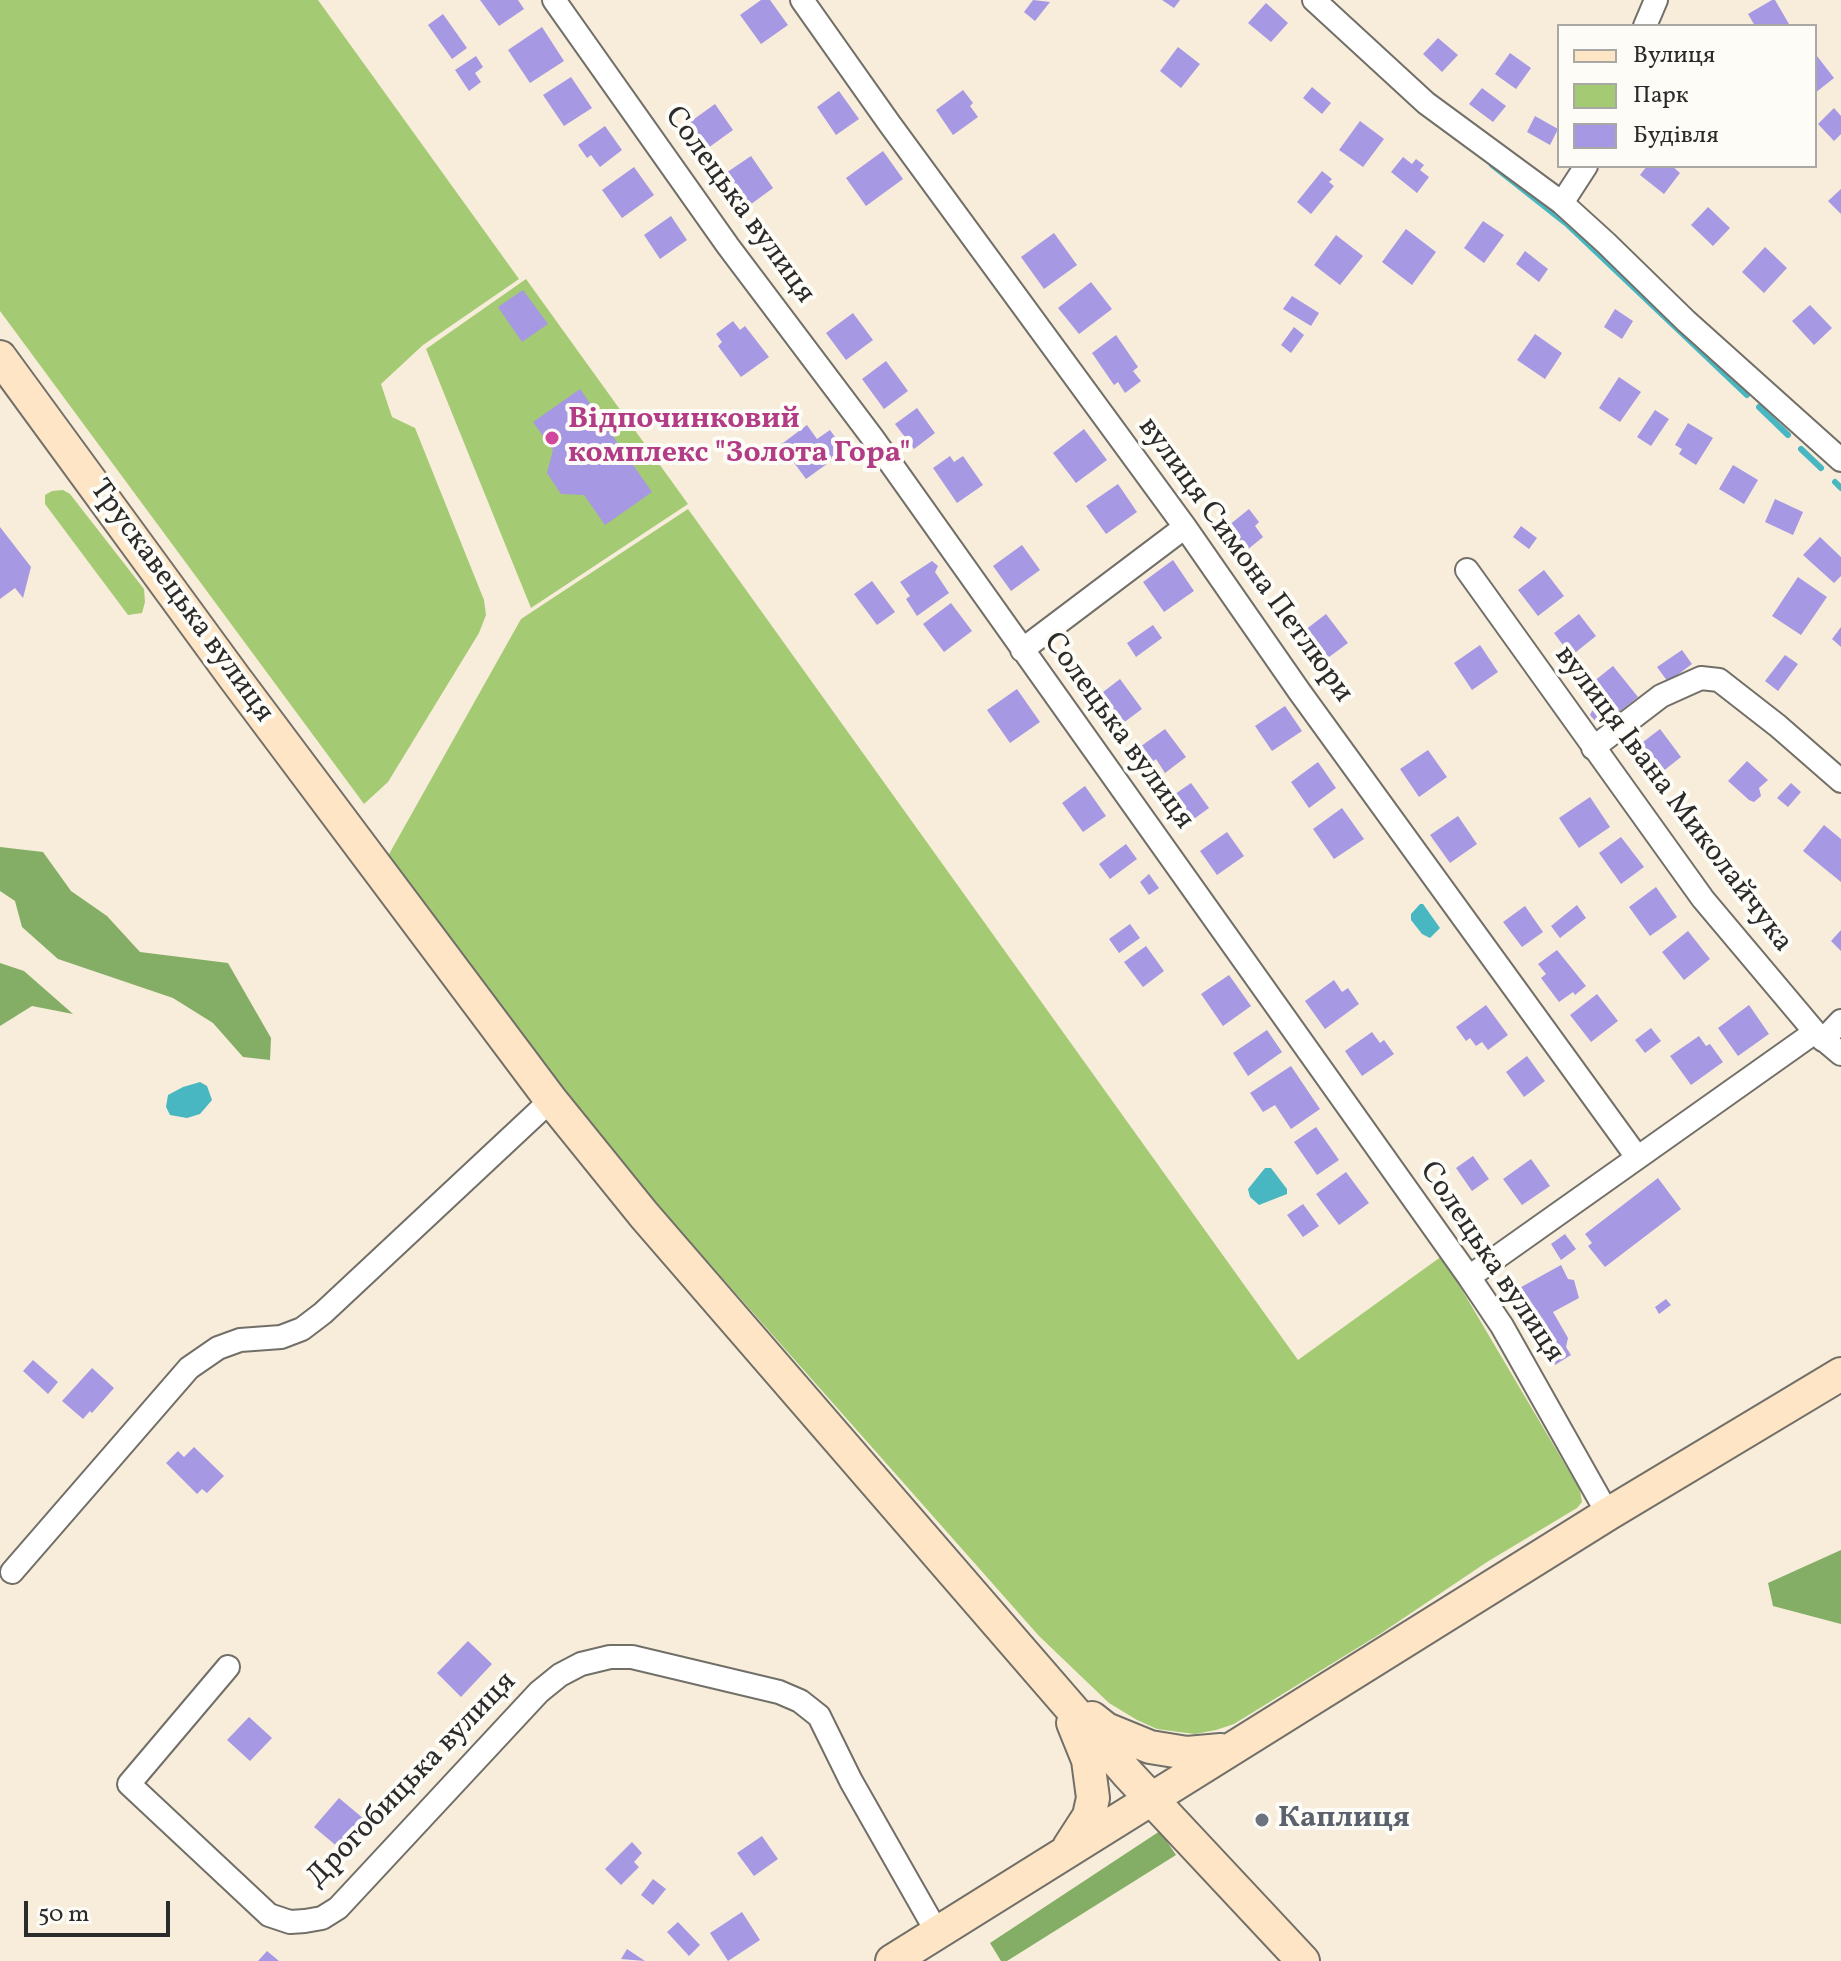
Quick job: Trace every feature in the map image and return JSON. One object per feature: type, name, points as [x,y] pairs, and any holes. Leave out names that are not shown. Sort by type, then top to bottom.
[{"type":"main road","name":"Трускавецька вулиця","points":[[0,357],[551,1100],[685,1263],[1060,1695]]},
{"type":"main road","points":[[894,1959],[1608,1514],[1841,1374]]},
{"type":"main road","points":[[1060,1695],[1106,1729],[1131,1741],[1169,1752],[1227,1750]]},
{"type":"main road","points":[[1060,1695],[1303,1961]]},
{"type":"main road","points":[[1060,1695],[1083,1743],[1093,1798],[1089,1816],[1063,1855]]},
{"type":"street","name":"Солецька вулиця","points":[[554,0],[728,246],[872,437],[1469,1277],[1510,1340],[1608,1514]]},
{"type":"street","name":"вулиця Симона Петлюри","points":[[802,0],[1637,1157]]},
{"type":"street","points":[[1314,0],[1426,103],[1562,203],[1686,321],[1841,460]]},
{"type":"street","points":[[1646,24],[1656,0]]},
{"type":"street","points":[[1562,203],[1585,168]]},
{"type":"street","points":[[1022,650],[1185,527]]},
{"type":"street","name":"вулиця Івана Миколайчука","points":[[1467,570],[1703,899],[1819,1036],[1841,1054]]},
{"type":"street","points":[[1593,748],[1661,696],[1701,678],[1719,680],[1841,781]]},
{"type":"street","points":[[1469,1277],[1637,1157],[1841,1021]]},
{"type":"street","points":[[12,1572],[189,1368],[218,1348],[240,1340],[281,1337],[302,1329],[323,1313],[551,1100]]},
{"type":"street","name":"Дрогобицька вулиця","points":[[228,1667],[129,1784],[269,1915],[290,1922],[322,1918],[338,1908],[539,1692],[560,1675],[593,1660],[610,1657],[651,1659],[779,1692],[819,1716],[851,1781],[938,1934]]},
{"type":"green space","points":[[0,0],[318,0],[519,279],[423,345],[381,384],[392,417],[415,428],[484,600],[486,615],[479,633],[388,782],[364,804],[0,311]]},
{"type":"green space","name":"Відпочинковий комплекс \"Золота Гора\"","points":[[526,279],[688,504],[531,608],[426,349]]},
{"type":"green space","points":[[63,490],[70,494],[144,589],[142,613],[128,615],[45,504],[45,495]]},
{"type":"green space","points":[[688,509],[1298,1360],[1442,1256],[1580,1490],[1582,1502],[1577,1508],[1234,1724],[1216,1730],[1195,1734],[1179,1732],[1157,1729],[1137,1720],[1109,1703],[1039,1636],[593,1132],[421,912],[418,895],[388,856],[521,619]]},
{"type":"green space","points":[[0,847],[43,852],[71,891],[107,916],[140,952],[228,963],[271,1038],[270,1060],[243,1057],[213,1023],[173,998],[58,959],[22,927],[15,901],[0,891]]},
{"type":"green space","points":[[0,963],[24,971],[73,1014],[32,1006],[0,1026]]},
{"type":"green space","points":[[1841,1550],[1841,1624],[1773,1606],[1768,1583]]},
{"type":"green space","points":[[1160,1831],[1176,1855],[1007,1961],[1001,1961],[990,1943]]},
{"type":"water","points":[[1420,904],[1440,928],[1430,938],[1422,934],[1411,920],[1411,914]]},
{"type":"water","points":[[200,1082],[207,1086],[212,1100],[200,1114],[187,1118],[170,1115],[166,1107],[168,1095]]},
{"type":"water","points":[[1265,1168],[1271,1168],[1287,1189],[1287,1194],[1259,1205],[1250,1197],[1248,1189]]},
{"type":"building","points":[[480,0],[518,0],[524,9],[499,26]]},
{"type":"building","points":[[761,0],[770,0],[788,25],[761,44],[740,15]]},
{"type":"building","points":[[1033,0],[1050,2],[1035,21],[1024,12]]},
{"type":"building","points":[[1162,0],[1180,0],[1174,8]]},
{"type":"building","points":[[1775,0],[1789,24],[1754,24],[1748,14]]},
{"type":"building","points":[[1266,3],[1288,23],[1271,42],[1248,23]]},
{"type":"building","points":[[443,14],[467,48],[452,59],[428,25]]},
{"type":"building","points":[[542,27],[564,61],[530,83],[508,50]]},
{"type":"building","points":[[1438,38],[1458,55],[1442,72],[1423,54]]},
{"type":"building","points":[[1178,47],[1200,64],[1181,88],[1160,71]]},
{"type":"building","points":[[1510,53],[1531,68],[1516,89],[1495,74]]},
{"type":"building","points":[[476,56],[483,67],[475,73],[481,82],[469,91],[455,70]]},
{"type":"building","points":[[1817,56],[1834,78],[1817,91]]},
{"type":"building","points":[[571,77],[592,108],[564,126],[543,95]]},
{"type":"building","points":[[1312,87],[1331,103],[1322,114],[1303,98]]},
{"type":"building","points":[[1482,88],[1506,106],[1493,122],[1469,104]]},
{"type":"building","points":[[963,90],[973,103],[970,106],[978,117],[953,135],[936,110]]},
{"type":"building","points":[[839,91],[859,119],[836,135],[817,107]]},
{"type":"building","points":[[715,104],[733,130],[708,148],[690,122]]},
{"type":"building","points":[[1834,108],[1841,116],[1841,134],[1834,141],[1818,124]]},
{"type":"building","points":[[1535,116],[1557,128],[1550,145],[1527,132]]},
{"type":"building","points":[[1360,121],[1384,139],[1363,167],[1339,150]]},
{"type":"building","points":[[605,126],[622,150],[600,167],[591,155],[587,158],[578,145]]},
{"type":"building","points":[[883,151],[903,179],[866,206],[846,178]]},
{"type":"building","points":[[751,156],[773,188],[743,210],[720,177]]},
{"type":"building","points":[[1403,157],[1412,164],[1416,159],[1424,165],[1420,170],[1429,177],[1417,193],[1391,172]]},
{"type":"building","points":[[634,167],[654,195],[622,218],[602,190]]},
{"type":"building","points":[[1645,168],[1674,168],[1680,173],[1664,194],[1640,175]]},
{"type":"building","points":[[1322,171],[1332,179],[1329,182],[1334,186],[1311,214],[1297,202]]},
{"type":"building","points":[[1841,189],[1841,214],[1828,201]]},
{"type":"building","points":[[1708,207],[1730,228],[1713,246],[1691,225]]},
{"type":"building","points":[[671,216],[687,240],[660,259],[644,235]]},
{"type":"building","points":[[1483,221],[1504,235],[1484,263],[1464,248]]},
{"type":"building","points":[[1406,229],[1436,252],[1412,285],[1382,262]]},
{"type":"building","points":[[1054,233],[1077,265],[1044,289],[1021,257]]},
{"type":"building","points":[[1336,235],[1363,256],[1340,285],[1314,265]]},
{"type":"building","points":[[1765,247],[1787,268],[1764,293],[1742,272]]},
{"type":"building","points":[[1525,251],[1548,269],[1539,282],[1516,264]]},
{"type":"building","points":[[1091,282],[1112,309],[1079,334],[1058,308]]},
{"type":"building","points":[[523,290],[548,324],[522,342],[498,307]]},
{"type":"building","points":[[1292,296],[1319,313],[1311,326],[1283,309]]},
{"type":"building","points":[[1810,305],[1832,328],[1814,345],[1792,321]]},
{"type":"building","points":[[1615,309],[1633,321],[1622,339],[1604,327]]},
{"type":"building","points":[[853,313],[873,340],[846,360],[826,333]]},
{"type":"building","points":[[733,321],[740,330],[745,326],[769,357],[741,377],[718,346],[722,342],[716,334]]},
{"type":"building","points":[[1294,327],[1304,335],[1291,353],[1281,345]]},
{"type":"building","points":[[1535,334],[1562,353],[1545,379],[1517,360]]},
{"type":"building","points":[[1116,335],[1138,367],[1133,371],[1141,381],[1125,393],[1118,382],[1114,385],[1092,353]]},
{"type":"building","points":[[886,361],[908,391],[884,409],[862,379]]},
{"type":"building","points":[[1619,377],[1641,392],[1620,422],[1599,408]]},
{"type":"building","points":[[580,389],[652,492],[605,525],[584,495],[561,494],[547,473],[553,450],[533,422]]},
{"type":"building","points":[[917,408],[935,433],[914,449],[895,424]]},
{"type":"building","points":[[1655,410],[1669,419],[1651,446],[1637,437]]},
{"type":"building","points":[[1688,423],[1713,438],[1696,465],[1679,454],[1682,449],[1675,445]]},
{"type":"building","points":[[807,425],[817,439],[830,430],[845,451],[806,479],[792,460],[786,465],[775,449]]},
{"type":"building","points":[[1084,429],[1107,460],[1076,483],[1053,453]]},
{"type":"building","points":[[950,456],[954,462],[963,456],[983,485],[957,503],[933,468]]},
{"type":"building","points":[[1733,465],[1758,480],[1744,504],[1719,489]]},
{"type":"building","points":[[1118,484],[1137,512],[1106,534],[1086,506]]},
{"type":"building","points":[[1775,499],[1803,512],[1793,535],[1765,522]]},
{"type":"building","points":[[1249,509],[1259,522],[1255,526],[1263,537],[1236,559],[1217,535]]},
{"type":"building","points":[[1521,526],[1537,538],[1529,549],[1513,537]]},
{"type":"building","points":[[0,527],[31,567],[23,598],[15,588],[0,599]]},
{"type":"building","points":[[1820,537],[1841,557],[1841,576],[1834,583],[1803,555]]},
{"type":"building","points":[[1022,545],[1040,570],[1011,591],[993,566]]},
{"type":"building","points":[[1173,560],[1194,591],[1164,612],[1143,582]]},
{"type":"building","points":[[932,561],[938,566],[935,572],[949,593],[917,616],[906,599],[910,596],[900,582]]},
{"type":"building","points":[[1544,570],[1564,596],[1538,616],[1518,590]]},
{"type":"building","points":[[1798,577],[1827,597],[1801,635],[1772,616]]},
{"type":"building","points":[[872,581],[895,612],[877,625],[854,594]]},
{"type":"building","points":[[951,603],[972,631],[944,652],[923,624]]},
{"type":"building","points":[[1326,614],[1348,643],[1317,666],[1296,637]]},
{"type":"building","points":[[1579,614],[1596,636],[1571,656],[1554,633]]},
{"type":"building","points":[[1153,625],[1162,638],[1136,657],[1127,643]]},
{"type":"building","points":[[1841,627],[1841,647],[1832,639]]},
{"type":"building","points":[[1480,645],[1498,672],[1472,690],[1454,663]]},
{"type":"building","points":[[1682,650],[1692,664],[1668,682],[1657,667]]},
{"type":"building","points":[[1785,655],[1798,664],[1778,691],[1765,681]]},
{"type":"building","points":[[1613,666],[1638,697],[1606,722],[1597,723],[1590,715],[1595,705],[1583,690]]},
{"type":"building","points":[[1120,679],[1142,709],[1111,732],[1090,702]]},
{"type":"building","points":[[1017,689],[1040,722],[1010,743],[987,710]]},
{"type":"building","points":[[1285,706],[1302,731],[1272,751],[1255,726]]},
{"type":"building","points":[[1165,729],[1186,757],[1165,773],[1156,759],[1142,770],[1130,754]]},
{"type":"building","points":[[1660,729],[1681,757],[1652,780],[1630,752]]},
{"type":"building","points":[[1428,750],[1447,777],[1419,797],[1400,769]]},
{"type":"building","points":[[1747,761],[1768,780],[1759,788],[1761,796],[1754,802],[1728,781]]},
{"type":"building","points":[[1318,762],[1336,788],[1309,808],[1291,782]]},
{"type":"building","points":[[1191,783],[1209,808],[1180,829],[1162,803]]},
{"type":"building","points":[[1791,783],[1801,792],[1788,807],[1777,798]]},
{"type":"building","points":[[1085,786],[1106,816],[1083,832],[1062,803]]},
{"type":"building","points":[[1590,797],[1610,827],[1579,848],[1559,818]]},
{"type":"building","points":[[1342,808],[1364,839],[1334,859],[1313,829]]},
{"type":"building","points":[[1458,816],[1477,844],[1450,863],[1430,835]]},
{"type":"building","points":[[1824,825],[1841,839],[1841,882],[1803,851]]},
{"type":"building","points":[[1227,832],[1244,856],[1217,875],[1200,851]]},
{"type":"building","points":[[1621,837],[1644,867],[1621,884],[1599,853]]},
{"type":"building","points":[[1126,844],[1137,859],[1110,879],[1099,864]]},
{"type":"building","points":[[1149,874],[1159,888],[1149,895],[1140,882]]},
{"type":"building","points":[[1656,887],[1677,917],[1650,936],[1629,907]]},
{"type":"building","points":[[1577,905],[1586,918],[1560,938],[1551,926]]},
{"type":"building","points":[[1525,906],[1543,932],[1522,947],[1503,922]]},
{"type":"building","points":[[1130,924],[1140,938],[1119,953],[1109,939]]},
{"type":"building","points":[[1841,930],[1841,951],[1831,941]]},
{"type":"building","points":[[1688,931],[1710,959],[1684,980],[1662,952]]},
{"type":"building","points":[[1146,946],[1164,971],[1143,987],[1124,962]]},
{"type":"building","points":[[1557,950],[1586,986],[1559,1002],[1541,978],[1546,974],[1538,964]]},
{"type":"building","points":[[1229,975],[1251,1006],[1223,1026],[1201,994]]},
{"type":"building","points":[[1334,980],[1342,992],[1348,988],[1359,1004],[1325,1029],[1305,1001]]},
{"type":"building","points":[[1597,994],[1618,1021],[1591,1042],[1570,1015]]},
{"type":"building","points":[[1486,1005],[1508,1035],[1488,1050],[1482,1042],[1476,1046],[1470,1038],[1466,1041],[1456,1027]]},
{"type":"building","points":[[1749,1005],[1769,1034],[1738,1056],[1718,1028]]},
{"type":"building","points":[[1651,1028],[1661,1041],[1645,1053],[1635,1040]]},
{"type":"building","points":[[1267,1030],[1282,1052],[1248,1076],[1233,1053]]},
{"type":"building","points":[[1372,1032],[1380,1043],[1384,1040],[1394,1054],[1362,1076],[1345,1051]]},
{"type":"building","points":[[1699,1036],[1706,1046],[1710,1044],[1723,1062],[1691,1085],[1670,1056]]},
{"type":"building","points":[[1527,1056],[1545,1081],[1524,1097],[1506,1072]]},
{"type":"building","points":[[1291,1066],[1320,1109],[1291,1129],[1275,1105],[1263,1112],[1250,1093]]},
{"type":"building","points":[[1316,1127],[1339,1160],[1317,1175],[1294,1142]]},
{"type":"building","points":[[1473,1156],[1489,1179],[1472,1191],[1456,1168]]},
{"type":"building","points":[[1531,1159],[1550,1186],[1522,1205],[1503,1179]]},
{"type":"building","points":[[1346,1172],[1369,1203],[1339,1225],[1316,1194]]},
{"type":"building","points":[[1658,1178],[1681,1209],[1605,1267],[1588,1246],[1592,1243],[1585,1234]]},
{"type":"building","points":[[1303,1204],[1319,1226],[1303,1237],[1287,1215]]},
{"type":"building","points":[[1565,1234],[1576,1249],[1561,1260],[1551,1244]]},
{"type":"building","points":[[1561,1265],[1568,1279],[1574,1280],[1579,1298],[1553,1312],[1568,1338],[1566,1347],[1571,1355],[1555,1365],[1514,1291]]},
{"type":"building","points":[[1666,1299],[1671,1305],[1659,1314],[1655,1307]]},
{"type":"building","points":[[33,1360],[58,1382],[48,1394],[23,1371]]},
{"type":"building","points":[[92,1368],[114,1388],[83,1419],[62,1401]]},
{"type":"building","points":[[194,1447],[224,1476],[207,1493],[202,1489],[197,1494],[166,1463],[178,1451],[184,1457]]},
{"type":"building","points":[[468,1641],[492,1664],[461,1697],[437,1673]]},
{"type":"building","points":[[249,1717],[272,1738],[250,1761],[227,1740]]},
{"type":"building","points":[[339,1798],[364,1819],[339,1848],[314,1827]]},
{"type":"building","points":[[762,1836],[778,1859],[754,1876],[737,1853]]},
{"type":"building","points":[[632,1842],[642,1853],[634,1862],[639,1867],[621,1885],[605,1869]]},
{"type":"building","points":[[653,1879],[666,1889],[653,1905],[641,1895]]},
{"type":"building","points":[[742,1912],[760,1940],[728,1961],[710,1933]]},
{"type":"building","points":[[678,1922],[700,1945],[689,1956],[667,1932]]},
{"type":"building","points":[[627,1949],[645,1961],[621,1959]]},
{"type":"building","points":[[267,1951],[279,1961],[258,1961]]},
{"type":"waterway","points":[[1492,165],[1568,225],[1747,395]]},
{"type":"waterway","points":[[1759,407],[1788,435]]},
{"type":"waterway","points":[[1801,449],[1821,468]]},
{"type":"waterway","points":[[1835,482],[1841,488]]},
{"type":"place","name":"Відпочинковий комплекс \"Золота Гора\"","points":[[552,438]]},
{"type":"place","name":"Каплиця","points":[[1262,1820]]}]
